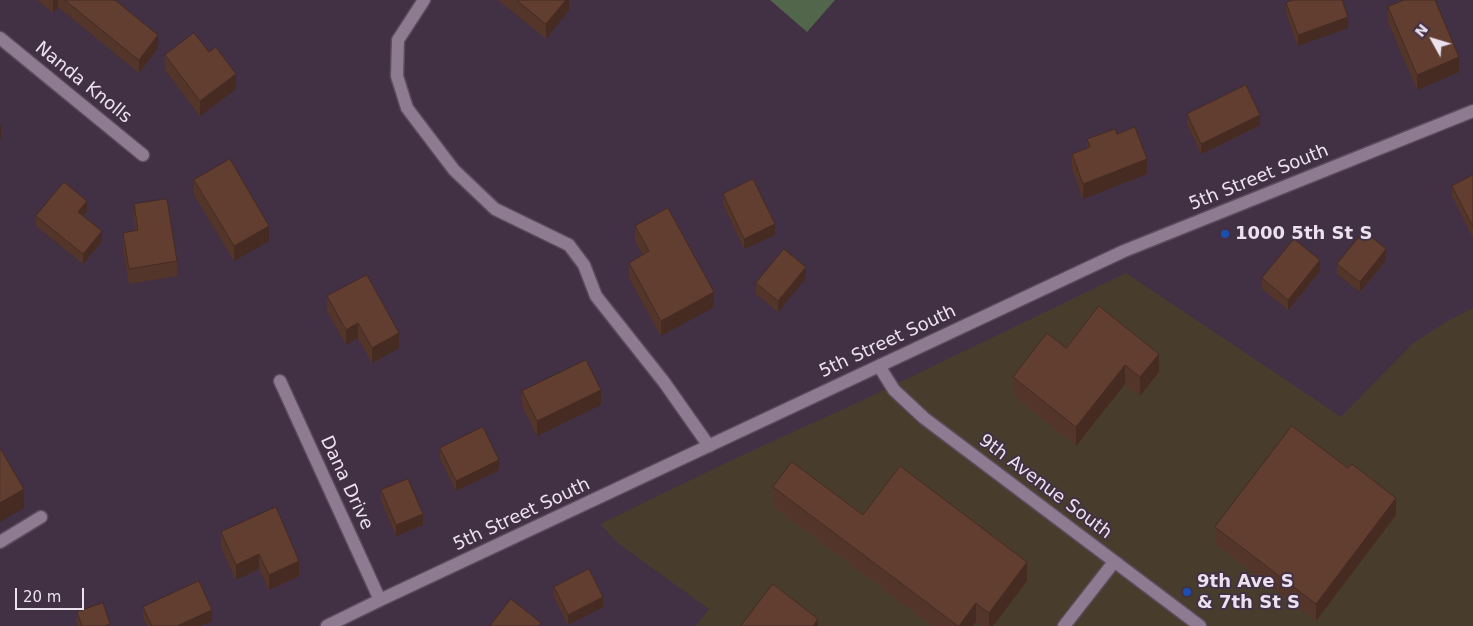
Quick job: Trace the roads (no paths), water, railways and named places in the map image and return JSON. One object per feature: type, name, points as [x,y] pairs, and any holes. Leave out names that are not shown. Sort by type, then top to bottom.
[{"type":"street","points":[[424,0],[398,40],[397,76],[407,108],[454,170],[496,209],[569,245],[584,266],[596,296],[664,382],[709,446]]},
{"type":"street","name":"Nanda Knolls","points":[[0,38],[143,155]]},
{"type":"street","name":"5th Street South","points":[[327,626],[1124,251],[1473,111]]},
{"type":"street","name":"9th Avenue South","points":[[879,366],[894,390],[924,418],[1200,626]]},
{"type":"street","name":"Dana Drive","points":[[280,381],[380,600]]},
{"type":"street","points":[[0,542],[41,517]]},
{"type":"street","points":[[1064,626],[1114,562]]},
{"type":"place","name":"1000 5th St S","points":[[1225,234]]},
{"type":"place","name":"9th Ave S & 7th St S","points":[[1187,592]]}]
